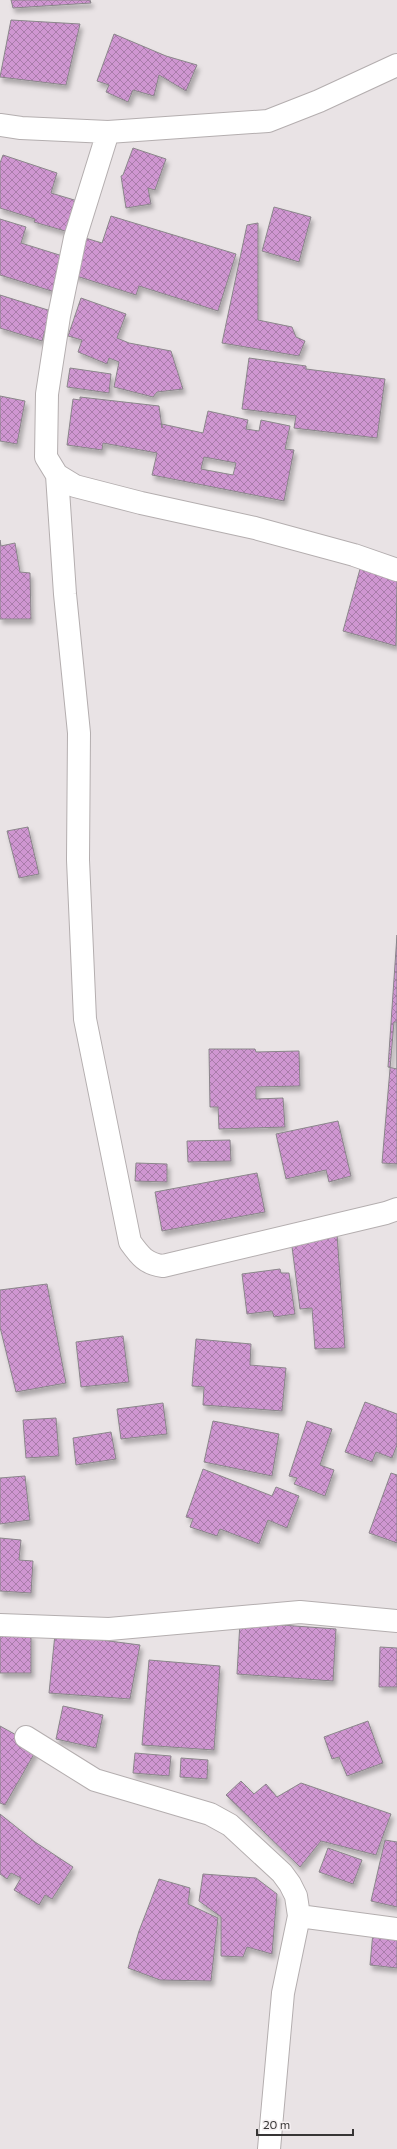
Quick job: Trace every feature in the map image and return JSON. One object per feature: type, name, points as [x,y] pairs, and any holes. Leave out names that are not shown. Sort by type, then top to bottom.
[{"type":"street","points":[[0,125],[21,128],[108,132],[268,121],[320,101],[397,64]]},
{"type":"street","points":[[108,132],[74,238],[58,316],[47,394],[46,457],[57,475],[75,486],[141,503],[255,528],[354,555],[397,570]]},
{"type":"street","points":[[57,475],[65,594],[79,733],[78,860],[85,1019],[130,1242],[142,1259],[152,1265],[163,1266],[386,1213],[397,1209]]},
{"type":"street","points":[[0,1625],[109,1629],[300,1612],[397,1621]]},
{"type":"street","points":[[26,1737],[94,1780],[210,1814],[230,1825],[282,1873],[296,1896],[299,1916],[283,1993],[269,2149]]},
{"type":"street","points":[[299,1916],[397,1929]]},
{"type":"building","points":[[11,0],[90,0],[91,3],[13,8]]},
{"type":"building","points":[[11,20],[80,24],[66,85],[0,77]]},
{"type":"building","points":[[114,34],[166,56],[197,65],[186,91],[159,75],[154,96],[133,90],[128,102],[106,92],[109,85],[97,81]]},
{"type":"building","points":[[133,148],[166,159],[155,190],[148,188],[151,204],[126,208],[121,176],[123,175]]},
{"type":"building","points":[[3,155],[57,173],[51,193],[81,202],[72,233],[34,222],[35,219],[0,208],[0,163]]},
{"type":"building","points":[[274,207],[311,217],[299,262],[262,251]]},
{"type":"building","points":[[111,216],[236,254],[218,311],[139,286],[136,295],[70,274],[82,237],[102,243]]},
{"type":"building","points":[[0,219],[26,227],[21,243],[69,258],[58,293],[0,275]]},
{"type":"building","points":[[258,223],[258,320],[292,327],[296,337],[305,341],[299,356],[222,343],[247,225]]},
{"type":"building","points":[[0,295],[51,311],[42,341],[0,328]]},
{"type":"building","points":[[81,298],[126,314],[117,338],[129,343],[171,351],[183,389],[157,392],[153,397],[114,387],[119,362],[109,358],[107,364],[78,352],[82,340],[68,336]]},
{"type":"building","points":[[249,358],[306,366],[306,369],[385,379],[377,438],[294,428],[296,416],[242,409]]},
{"type":"building","points":[[70,368],[111,374],[109,393],[67,387]]},
{"type":"building","points":[[0,396],[25,401],[17,444],[0,441]]},
{"type":"building","points":[[80,397],[159,406],[162,428],[162,424],[203,433],[208,411],[248,420],[246,429],[259,431],[261,420],[290,426],[285,449],[294,450],[284,501],[152,475],[157,453],[103,443],[102,450],[67,445],[73,399],[80,400]],"holes":[[[204,457],[236,463],[233,475],[201,469]]]},
{"type":"building","points":[[0,540],[1,546],[15,543],[20,572],[30,573],[31,619],[0,619]]},
{"type":"building","points":[[360,569],[397,579],[396,646],[343,631]]},
{"type":"building","points":[[28,827],[39,874],[19,878],[7,831]]},
{"type":"building","points":[[397,935],[397,1069],[388,1067]]},
{"type":"building","points":[[394,1022],[397,1022],[397,1164],[382,1163]]},
{"type":"building","points":[[209,1049],[255,1049],[256,1052],[299,1051],[300,1086],[256,1087],[256,1099],[283,1098],[285,1127],[219,1129],[218,1107],[210,1107]]},
{"type":"building","points":[[338,1121],[351,1176],[329,1182],[326,1170],[286,1179],[276,1134]]},
{"type":"building","points":[[230,1140],[231,1161],[188,1162],[187,1141]]},
{"type":"building","points":[[136,1163],[167,1164],[167,1182],[135,1181]]},
{"type":"building","points":[[257,1173],[265,1212],[162,1231],[155,1192]]},
{"type":"building","points":[[337,1234],[345,1348],[315,1349],[312,1308],[300,1309],[291,1239]]},
{"type":"building","points":[[280,1269],[281,1273],[289,1273],[295,1314],[274,1317],[272,1311],[247,1314],[242,1274]]},
{"type":"building","points":[[47,1284],[66,1383],[16,1392],[0,1327],[0,1290]]},
{"type":"building","points":[[123,1336],[129,1382],[81,1387],[76,1342]]},
{"type":"building","points":[[196,1339],[251,1344],[250,1365],[286,1368],[282,1411],[203,1405],[204,1387],[192,1386]]},
{"type":"building","points":[[365,1402],[397,1414],[397,1445],[392,1458],[376,1452],[372,1462],[345,1452]]},
{"type":"building","points":[[163,1403],[167,1434],[121,1439],[117,1409]]},
{"type":"building","points":[[56,1418],[59,1456],[26,1458],[23,1420]]},
{"type":"building","points":[[213,1421],[279,1434],[272,1476],[204,1462]]},
{"type":"building","points":[[307,1421],[332,1429],[320,1465],[334,1470],[325,1496],[294,1484],[297,1478],[289,1476]]},
{"type":"building","points":[[111,1432],[116,1459],[76,1465],[73,1438]]},
{"type":"building","points":[[203,1469],[272,1496],[276,1487],[299,1496],[287,1528],[268,1520],[259,1544],[220,1529],[217,1536],[190,1527],[193,1519],[186,1517]]},
{"type":"building","points":[[391,1473],[397,1475],[397,1543],[369,1533]]},
{"type":"building","points":[[25,1476],[30,1520],[0,1524],[0,1478]]},
{"type":"building","points":[[0,1538],[21,1540],[19,1560],[33,1561],[31,1593],[0,1591]]},
{"type":"building","points":[[240,1622],[336,1629],[333,1681],[237,1674]]},
{"type":"building","points":[[0,1634],[31,1634],[31,1673],[0,1673]]},
{"type":"building","points":[[55,1634],[140,1645],[130,1699],[49,1693]]},
{"type":"building","points":[[380,1647],[397,1648],[397,1687],[379,1687]]},
{"type":"building","points":[[149,1660],[220,1666],[214,1750],[142,1745]]},
{"type":"building","points":[[63,1706],[103,1715],[96,1748],[56,1739]]},
{"type":"building","points":[[368,1721],[383,1763],[347,1776],[339,1757],[332,1759],[324,1737]]},
{"type":"building","points":[[0,1726],[38,1747],[5,1805],[0,1803]]},
{"type":"building","points":[[135,1753],[171,1756],[169,1776],[133,1773]]},
{"type":"building","points":[[181,1758],[208,1760],[207,1779],[180,1777]]},
{"type":"building","points":[[241,1781],[254,1794],[266,1784],[277,1797],[301,1783],[391,1814],[376,1855],[321,1841],[300,1867],[226,1795]]},
{"type":"building","points":[[0,1814],[35,1842],[73,1867],[52,1899],[45,1895],[39,1905],[14,1890],[21,1878],[11,1873],[7,1879],[0,1874]]},
{"type":"building","points":[[385,1840],[397,1842],[397,1907],[371,1901]]},
{"type":"building","points":[[328,1848],[362,1860],[353,1884],[319,1872]]},
{"type":"building","points":[[203,1874],[256,1878],[277,1894],[272,1954],[247,1947],[243,1957],[221,1956],[221,1917],[199,1901]]},
{"type":"building","points":[[159,1879],[190,1888],[188,1904],[218,1918],[211,1981],[160,1980],[128,1968],[139,1931]]},
{"type":"building","points":[[373,1932],[397,1934],[397,1968],[370,1965]]}]
